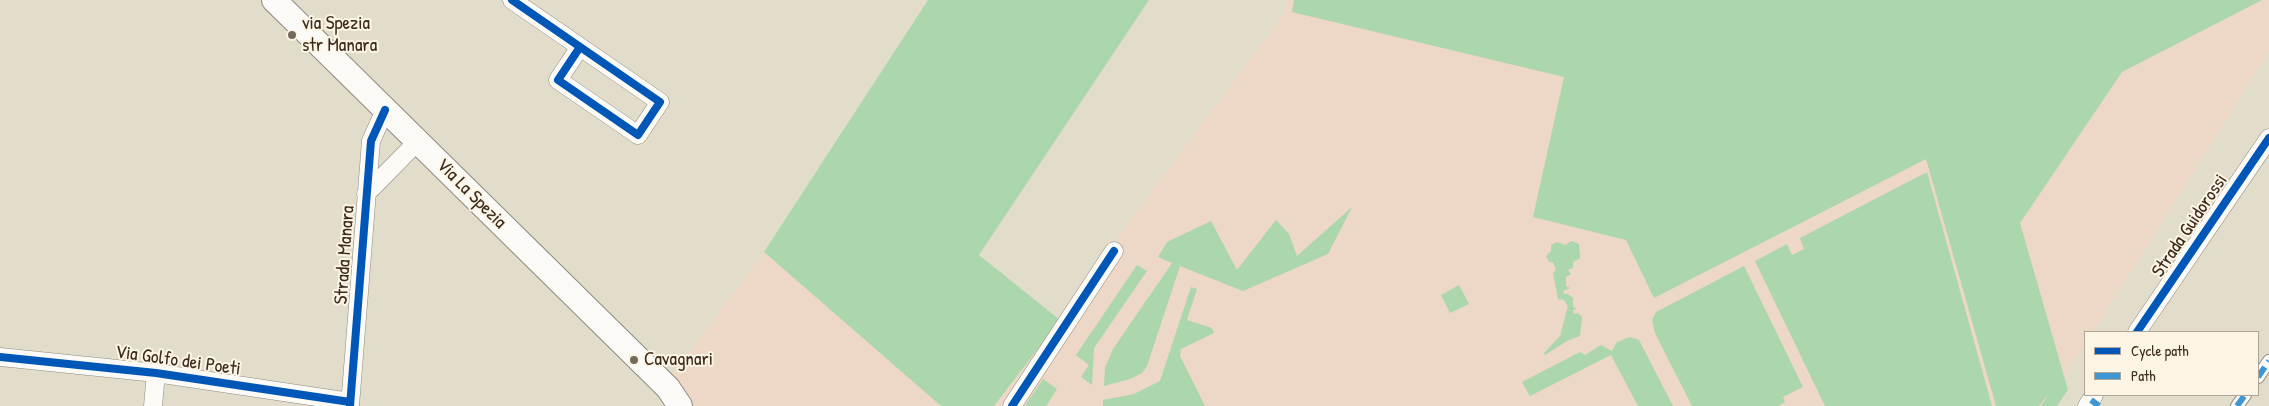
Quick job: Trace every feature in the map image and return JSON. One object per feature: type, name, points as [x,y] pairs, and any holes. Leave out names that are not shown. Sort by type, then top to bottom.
[{"type":"main road","name":"Via La Spezia","points":[[274,0],[674,397],[700,406]]},
{"type":"street","points":[[512,0],[660,102],[638,135],[558,80],[580,47]]},
{"type":"street","name":"Strada Manara","points":[[350,404],[371,142],[386,110]]},
{"type":"street","name":"Strada Guidorossi","points":[[2138,331],[2269,138]]},
{"type":"street","name":"Strada Manara","points":[[366,194],[417,142]]},
{"type":"street","points":[[1012,406],[1114,251]]},
{"type":"street","name":"Via Golfo dei Poeti","points":[[0,357],[156,373],[350,404]]},
{"type":"street","points":[[2259,376],[2269,361]]},
{"type":"street","points":[[153,406],[156,373]]},
{"type":"shaded area","points":[[1287,0],[2269,0],[2269,51],[2094,331],[2084,331],[2084,346],[2046,406],[993,406],[1284,13]]},
{"type":"shaded area","points":[[764,252],[941,406],[674,406],[660,392]]},
{"type":"green space","points":[[928,0],[1149,0],[979,255],[1060,320],[994,406],[941,406],[764,252]]},
{"type":"green space","points":[[1294,0],[2262,0],[2122,72],[2020,223],[2068,390],[2057,406],[2041,406],[2049,393],[2039,406],[1996,406],[1926,159],[1654,298],[1626,240],[1533,217],[1564,77],[1292,12]]},
{"type":"green space","points":[[1927,172],[1992,406],[1825,406],[1755,261],[1787,244],[1792,255],[1804,249],[1800,238]]},
{"type":"green space","points":[[1352,207],[1328,254],[1243,291],[1180,266],[1147,366],[1142,373],[1130,379],[1104,386],[1105,368],[1113,349],[1172,263],[1158,257],[1167,242],[1211,221],[1237,270],[1276,220],[1289,234],[1297,256]]},
{"type":"green space","points":[[1572,241],[1579,244],[1580,258],[1573,262],[1573,268],[1568,270],[1571,274],[1566,277],[1566,286],[1570,288],[1563,291],[1564,294],[1568,294],[1573,298],[1573,307],[1577,309],[1573,310],[1574,314],[1578,313],[1582,317],[1580,336],[1567,341],[1545,355],[1544,353],[1560,336],[1568,306],[1564,300],[1558,299],[1553,273],[1556,270],[1553,262],[1549,262],[1546,256],[1551,251],[1551,245],[1557,242],[1565,245]]},
{"type":"green space","points":[[1137,265],[1147,271],[1094,348],[1092,385],[1081,377],[1089,365],[1076,355]]},
{"type":"green space","points":[[1744,266],[1803,387],[1783,397],[1785,402],[1778,406],[1692,406],[1655,333],[1652,320],[1656,312]]},
{"type":"green space","points":[[1459,285],[1469,304],[1450,313],[1441,295]]},
{"type":"green space","points":[[1191,287],[1197,289],[1187,320],[1212,328],[1214,333],[1181,349],[1180,356],[1205,406],[1103,406],[1103,400],[1134,394],[1160,381]]},
{"type":"green space","points":[[1630,337],[1639,340],[1673,406],[1638,406],[1611,355],[1530,396],[1522,382],[1580,352],[1585,355],[1601,345],[1612,351],[1617,342]]},
{"type":"green space","points":[[1043,379],[1057,389],[1046,406],[1025,406]]},
{"type":"marked path","points":[[2259,376],[2269,361]]},
{"type":"marked path","points":[[2237,406],[2244,396]]},
{"type":"marked path","points":[[2091,400],[2099,406]]},
{"type":"cycle path","points":[[512,0],[660,102],[638,135],[558,80],[580,47]]},
{"type":"cycle path","points":[[350,406],[371,141],[385,110]]},
{"type":"cycle path","points":[[2138,331],[2269,138]]},
{"type":"cycle path","points":[[1012,406],[1114,251]]},
{"type":"cycle path","points":[[0,357],[156,373],[350,402]]},
{"type":"place","name":"via Spezia str Manara","points":[[292,35]]},
{"type":"place","name":"Cavagnari","points":[[634,360]]}]
